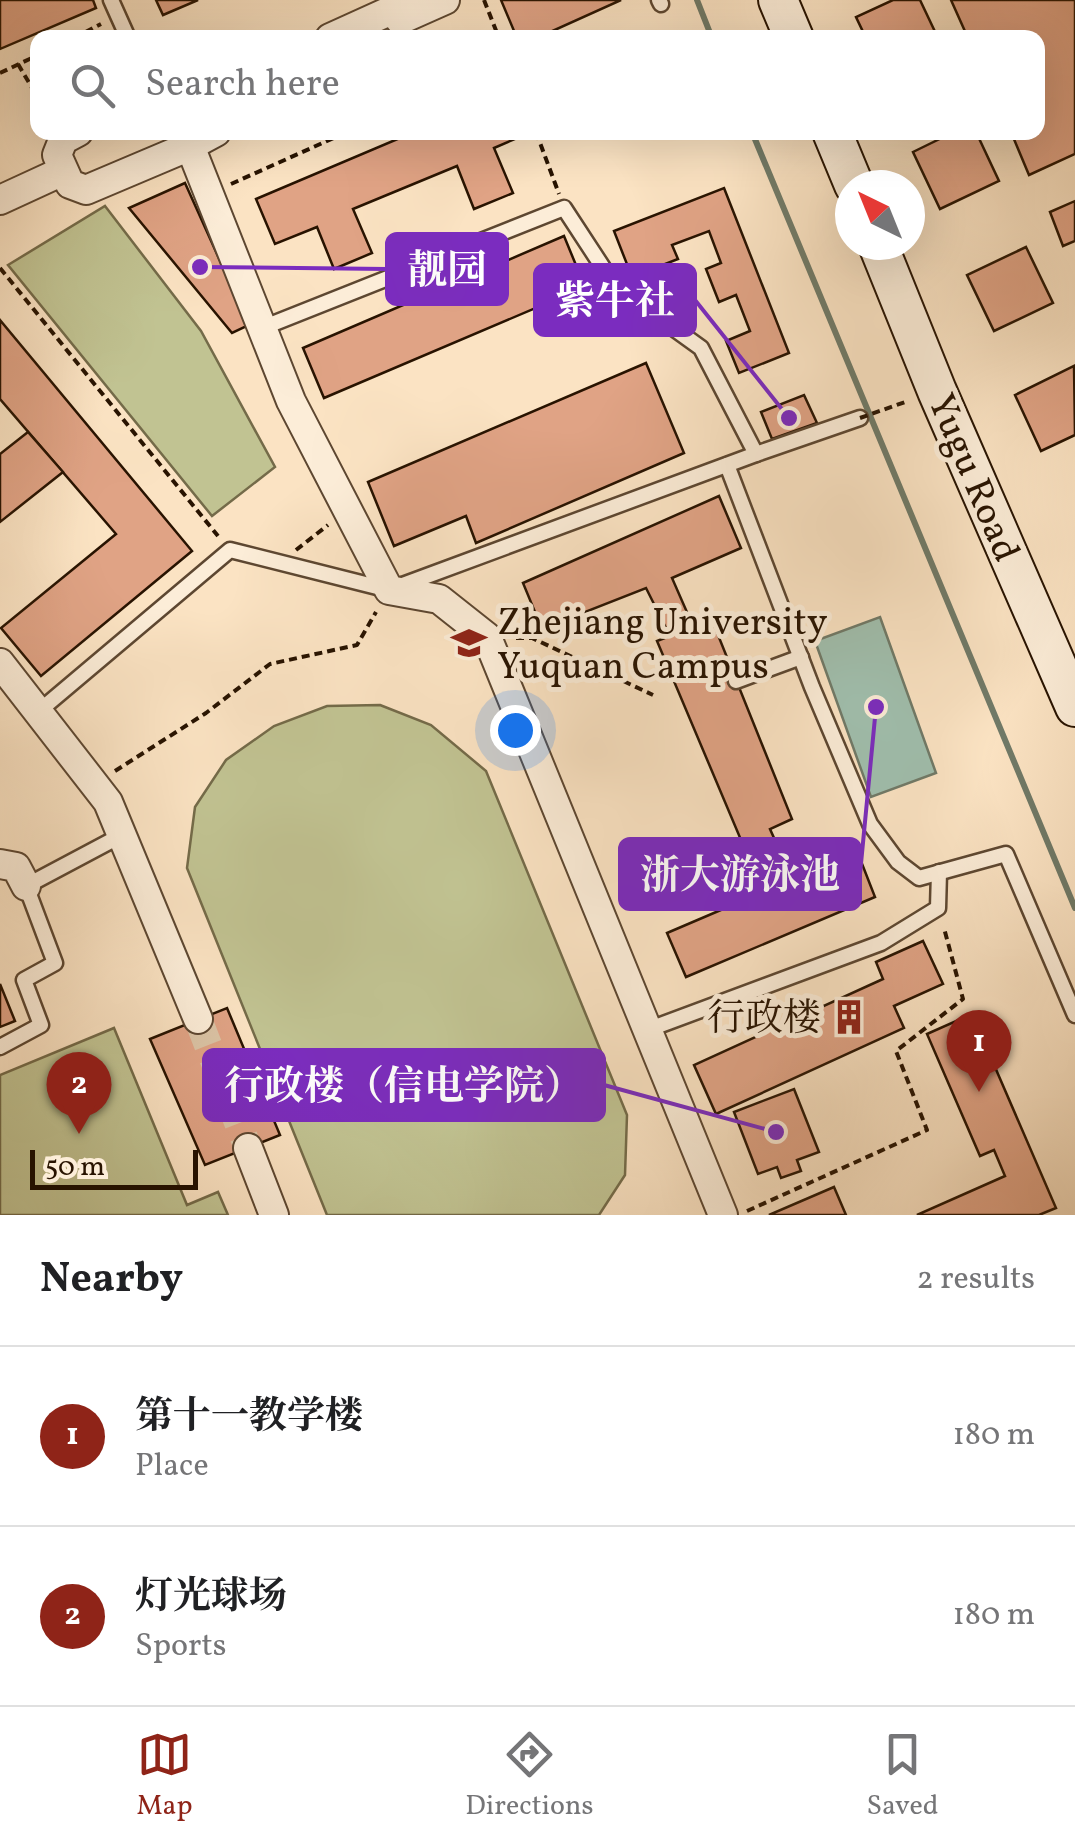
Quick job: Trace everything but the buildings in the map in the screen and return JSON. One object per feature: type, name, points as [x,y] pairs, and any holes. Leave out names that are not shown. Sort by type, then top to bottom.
[{"type":"main road","points":[[778,0],[791,30]]},
{"type":"main road","points":[[835,140],[848,170]]},
{"type":"main road","name":"Yugu Road","points":[[884,260],[1075,707]]},
{"type":"street","points":[[348,30],[414,0]]},
{"type":"street","points":[[380,30],[446,0]]},
{"type":"street","points":[[62,140],[57,155],[63,171],[70,184],[86,190],[201,140]]},
{"type":"street","points":[[190,146],[291,401],[389,590],[439,600],[487,638],[724,1215]]},
{"type":"street","points":[[0,200],[63,171]]},
{"type":"street","points":[[5,679],[38,712],[108,802],[198,1019]]},
{"type":"street","points":[[0,864],[16,868],[26,886]]},
{"type":"street","points":[[248,1148],[274,1215]]},
{"type":"lane","points":[[111,0],[124,30]]},
{"type":"lane","points":[[262,328],[564,208],[615,286],[701,348],[756,454]]},
{"type":"lane","points":[[38,712],[230,550],[389,590],[860,418]]},
{"type":"lane","points":[[727,465],[870,824],[898,862],[919,878],[1006,854],[1075,1016]]},
{"type":"lane","points":[[736,680],[801,657]]},
{"type":"lane","points":[[0,1048],[41,1026],[24,980],[55,963],[26,886],[122,835]]},
{"type":"lane","points":[[647,1030],[880,944],[938,908],[939,872]]},
{"type":"path","points":[[484,0],[496,30]]},
{"type":"path","points":[[90,30],[118,16]]},
{"type":"path","points":[[0,73],[30,59]]},
{"type":"path","points":[[18,64],[30,84]]},
{"type":"path","points":[[209,194],[330,140]]},
{"type":"path","points":[[539,140],[564,208]]},
{"type":"path","points":[[0,268],[230,550]]},
{"type":"path","points":[[860,418],[908,401]]},
{"type":"path","points":[[281,562],[324,528]]},
{"type":"path","points":[[94,784],[206,713],[270,664],[357,645],[389,590]]},
{"type":"path","points":[[487,638],[532,638],[654,695]]},
{"type":"path","points":[[738,1215],[927,1130],[896,1051],[963,999],[938,908]]},
{"type":"green space","points":[[105,206],[201,331],[275,467],[212,516],[8,265]]},
{"type":"green space","points":[[380,705],[431,725],[486,771],[627,1115],[625,1175],[599,1215],[327,1215],[187,868],[195,807],[226,760],[274,726],[327,706]]},
{"type":"green space","points":[[114,1028],[187,1205],[218,1192],[228,1215],[0,1215],[0,1075]]},
{"type":"shaded area","points":[[880,617],[936,773],[871,797],[815,641]]},
{"type":"waterway","points":[[697,0],[709,30]]},
{"type":"waterway","points":[[755,140],[1075,908]]},
{"type":"tunnel","points":[[198,1019],[248,1148]]},
{"type":"place","name":"靓园","points":[[200,267]]},
{"type":"place","name":"紫牛社","points":[[789,418]]},
{"type":"place","name":"Zhejiang University Yuquan Campus","points":[[469,643]]},
{"type":"place","name":"浙大游泳池","points":[[876,707]]},
{"type":"place","name":"行政楼","points":[[849,1017]]},
{"type":"place","name":"第十一教学楼","points":[[979,1092]]},
{"type":"place","name":"行政楼（信电学院）","points":[[776,1132]]},
{"type":"place","name":"灯光球场","points":[[79,1134]]}]
